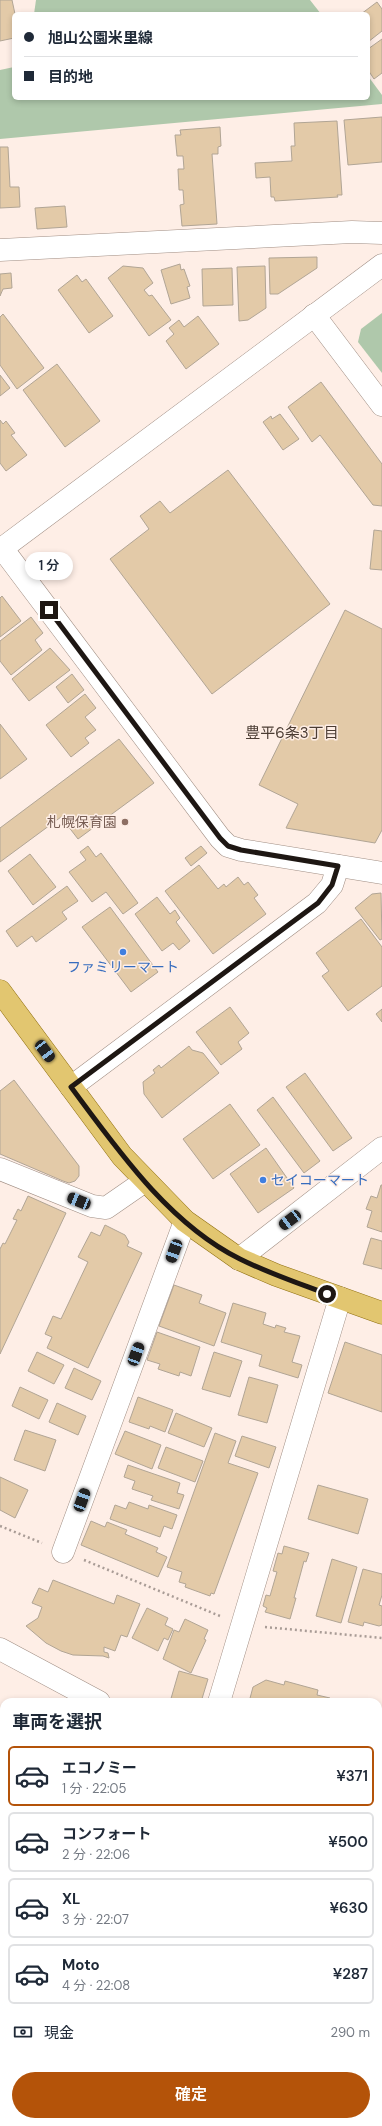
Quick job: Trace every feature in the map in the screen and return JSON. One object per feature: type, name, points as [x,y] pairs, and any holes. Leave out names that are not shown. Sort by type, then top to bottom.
[{"type":"main road","points":[[0,991],[122,1156],[145,1182],[185,1221],[239,1259],[276,1275],[382,1313]]},
{"type":"street","points":[[0,250],[352,232],[382,233]]},
{"type":"street","points":[[382,265],[1,549],[220,838],[228,846],[241,850],[382,873]]},
{"type":"street","points":[[314,315],[382,405]]},
{"type":"street","points":[[71,1087],[318,903],[332,885],[338,866]]},
{"type":"street","points":[[239,1259],[382,1148]]},
{"type":"street","points":[[0,1169],[92,1206],[106,1208],[145,1182]]},
{"type":"street","points":[[63,1552],[185,1221]]},
{"type":"street","points":[[220,1698],[340,1298]]},
{"type":"street","points":[[0,1650],[91,1698]]},
{"type":"path","points":[[0,1526],[242,1625],[382,1638]]},
{"type":"green space","points":[[36,0],[310,0],[319,12],[34,12]]},
{"type":"green space","points":[[12,67],[12,100],[370,100],[370,79],[382,95],[382,104],[0,139],[0,70]]},
{"type":"green space","points":[[382,313],[382,373],[358,342],[361,329]]},
{"type":"building","points":[[0,0],[12,0],[15,12],[12,12],[12,38],[0,41]]},
{"type":"building","points":[[377,2],[382,9],[382,31],[370,40],[370,12],[364,12]]},
{"type":"building","points":[[382,39],[382,73],[374,79],[370,73],[370,48]]},
{"type":"building","points":[[382,117],[382,162],[348,165],[344,120]]},
{"type":"building","points":[[337,121],[342,195],[337,195],[338,197],[275,201],[274,197],[271,197],[270,177],[256,178],[255,163],[292,161],[291,146],[295,146],[294,123]]},
{"type":"building","points":[[220,127],[221,146],[218,147],[218,154],[212,154],[217,224],[182,226],[180,205],[184,204],[183,190],[179,190],[178,169],[184,169],[183,156],[177,156],[175,135],[181,135],[180,130]]},
{"type":"building","points":[[0,147],[8,147],[10,187],[19,187],[20,207],[0,208]]},
{"type":"building","points":[[65,206],[67,227],[37,229],[35,208]]},
{"type":"building","points":[[317,257],[317,268],[278,294],[270,294],[269,258]]},
{"type":"building","points":[[180,264],[181,270],[184,269],[190,286],[187,287],[190,298],[171,304],[161,270]]},
{"type":"building","points":[[123,266],[143,268],[153,283],[144,290],[149,296],[152,295],[171,320],[149,336],[108,278]]},
{"type":"building","points":[[265,266],[266,308],[248,320],[239,321],[237,267]]},
{"type":"building","points":[[232,268],[233,305],[203,306],[202,269]]},
{"type":"building","points":[[11,273],[12,288],[3,289],[0,296],[0,274]]},
{"type":"building","points":[[77,275],[82,282],[86,279],[113,316],[89,333],[58,290]]},
{"type":"building","points":[[3,314],[44,368],[17,389],[0,365],[0,317]]},
{"type":"building","points":[[198,316],[219,344],[186,369],[166,341],[174,334],[169,328],[179,320],[184,327]]},
{"type":"building","points":[[57,364],[100,421],[65,447],[23,390]]},
{"type":"building","points":[[0,375],[10,388],[0,396]]},
{"type":"building","points":[[321,382],[382,464],[382,506],[373,505],[320,435],[312,442],[288,407]]},
{"type":"building","points":[[280,414],[299,439],[283,450],[263,422],[271,416],[272,419]]},
{"type":"building","points":[[0,420],[3,424],[6,421],[15,433],[11,435],[27,455],[6,471],[0,463]]},
{"type":"building","points":[[228,470],[330,604],[212,694],[110,559],[149,529],[140,516],[160,501],[170,513]]},
{"type":"building","points":[[374,530],[382,531],[382,570],[370,569]]},
{"type":"building","points":[[2,596],[21,621],[0,637],[0,598]]},
{"type":"building","points":[[345,610],[382,629],[382,830],[375,843],[286,828],[298,804],[259,785]]},
{"type":"building","points":[[31,617],[43,633],[35,640],[42,650],[11,675],[0,661],[0,641]]},
{"type":"building","points":[[50,648],[70,670],[29,701],[12,679]]},
{"type":"building","points":[[72,674],[84,690],[68,703],[56,687]]},
{"type":"building","points":[[85,694],[96,708],[85,717],[96,730],[85,738],[89,743],[71,757],[46,725]]},
{"type":"building","points":[[0,724],[27,759],[0,779]]},
{"type":"building","points":[[119,739],[154,783],[78,839],[61,817],[0,862],[0,828]]},
{"type":"building","points":[[88,846],[96,857],[101,853],[138,903],[123,914],[106,892],[92,902],[69,872],[86,860],[80,852]]},
{"type":"building","points":[[201,846],[207,853],[191,866],[185,858]]},
{"type":"building","points":[[30,854],[56,887],[33,905],[8,871]]},
{"type":"building","points":[[199,865],[218,889],[224,884],[226,887],[238,877],[244,885],[248,882],[258,895],[254,898],[266,914],[213,954],[165,891]]},
{"type":"building","points":[[67,886],[78,901],[62,912],[67,919],[36,942],[32,936],[17,947],[6,931]]},
{"type":"building","points":[[381,893],[382,939],[380,940],[355,908],[372,894]]},
{"type":"building","points":[[157,897],[170,914],[175,910],[180,918],[176,922],[190,941],[179,950],[173,943],[162,951],[135,914]]},
{"type":"building","points":[[110,907],[158,972],[131,992],[82,927]]},
{"type":"building","points":[[361,919],[382,947],[382,986],[348,1011],[322,976],[329,971],[316,953]]},
{"type":"building","points":[[230,1007],[249,1033],[238,1042],[242,1049],[221,1065],[196,1032]]},
{"type":"building","points":[[382,1009],[382,1022],[376,1014]]},
{"type":"building","points":[[189,1046],[192,1050],[203,1053],[219,1073],[162,1118],[144,1094],[143,1082],[155,1073],[153,1070],[159,1065],[161,1068]]},
{"type":"building","points":[[305,1073],[352,1138],[333,1151],[286,1087]]},
{"type":"building","points":[[14,1080],[79,1166],[79,1176],[75,1181],[69,1183],[63,1181],[0,1154],[0,1091]]},
{"type":"building","points":[[273,1097],[320,1161],[304,1173],[257,1110]]},
{"type":"building","points":[[230,1104],[260,1145],[213,1179],[183,1139]]},
{"type":"building","points":[[266,1148],[294,1188],[258,1213],[230,1174]]},
{"type":"building","points":[[381,1185],[382,1232],[367,1227],[372,1211],[366,1209],[371,1196],[377,1198]]},
{"type":"building","points":[[28,1196],[66,1213],[0,1354],[0,1249],[3,1243],[5,1244],[17,1220],[13,1219],[18,1209],[21,1211]]},
{"type":"building","points":[[105,1225],[125,1235],[129,1242],[127,1246],[142,1253],[88,1368],[47,1348],[52,1337],[45,1334],[53,1316],[61,1319],[88,1262],[78,1257],[91,1232],[100,1236]]},
{"type":"building","points":[[371,1238],[382,1241],[382,1269],[363,1264]]},
{"type":"building","points":[[174,1285],[202,1295],[199,1303],[226,1313],[214,1346],[159,1326]]},
{"type":"building","points":[[233,1303],[266,1313],[263,1324],[275,1328],[276,1325],[286,1328],[284,1332],[300,1336],[292,1362],[302,1365],[298,1378],[259,1366],[262,1355],[221,1342]]},
{"type":"building","points":[[157,1332],[200,1347],[191,1376],[180,1372],[179,1376],[158,1369],[160,1364],[147,1360]]},
{"type":"building","points":[[345,1342],[382,1355],[382,1412],[328,1393]]},
{"type":"building","points":[[37,1352],[64,1365],[54,1384],[28,1371]]},
{"type":"building","points":[[214,1352],[242,1361],[230,1397],[202,1389]]},
{"type":"building","points":[[74,1368],[101,1381],[92,1400],[65,1388]]},
{"type":"building","points":[[249,1377],[278,1385],[267,1423],[238,1415]]},
{"type":"building","points":[[20,1387],[48,1400],[39,1419],[12,1406]]},
{"type":"building","points":[[138,1397],[173,1410],[165,1432],[150,1426],[149,1429],[129,1422]]},
{"type":"building","points":[[57,1403],[86,1416],[78,1435],[49,1422]]},
{"type":"building","points":[[176,1413],[212,1428],[204,1447],[168,1433]]},
{"type":"building","points":[[25,1430],[56,1440],[45,1471],[14,1460]]},
{"type":"building","points":[[125,1431],[161,1445],[152,1469],[115,1454]]},
{"type":"building","points":[[215,1433],[236,1441],[228,1463],[258,1473],[214,1594],[211,1593],[210,1596],[185,1587],[186,1584],[179,1582],[182,1572],[167,1567]]},
{"type":"building","points":[[242,1436],[276,1447],[269,1468],[235,1456]]},
{"type":"building","points":[[166,1447],[203,1461],[195,1482],[158,1468]]},
{"type":"building","points":[[128,1465],[180,1483],[177,1493],[184,1495],[179,1509],[151,1500],[153,1496],[132,1489],[135,1481],[124,1477]]},
{"type":"building","points":[[0,1477],[28,1490],[15,1518],[0,1510]]},
{"type":"building","points":[[318,1485],[368,1499],[358,1534],[308,1519]]},
{"type":"building","points":[[129,1502],[148,1509],[149,1505],[177,1515],[172,1529],[164,1526],[160,1537],[110,1519],[115,1505],[126,1509]]},
{"type":"building","points":[[91,1521],[105,1527],[107,1522],[127,1530],[125,1534],[158,1548],[156,1552],[167,1557],[158,1577],[81,1545]]},
{"type":"building","points":[[284,1546],[309,1553],[306,1562],[304,1561],[290,1619],[265,1612],[267,1608],[263,1606],[266,1595],[270,1596],[277,1572],[273,1571],[278,1553],[282,1554]]},
{"type":"building","points":[[332,1559],[357,1567],[341,1623],[316,1616]]},
{"type":"building","points":[[363,1569],[382,1574],[382,1595],[379,1605],[382,1606],[382,1625],[379,1626],[364,1622],[363,1626],[348,1622]]},
{"type":"building","points":[[53,1580],[114,1604],[117,1595],[140,1604],[127,1637],[121,1635],[115,1651],[104,1647],[104,1652],[108,1653],[109,1658],[103,1656],[73,1655],[61,1651],[46,1643],[26,1626],[38,1618],[42,1607],[32,1603],[39,1588],[48,1592]]},
{"type":"building","points":[[147,1608],[168,1618],[165,1625],[173,1629],[168,1640],[164,1638],[158,1651],[132,1638]]},
{"type":"building","points":[[185,1619],[208,1630],[204,1639],[206,1640],[191,1673],[163,1659],[174,1630],[179,1632]]},
{"type":"building","points":[[179,1671],[208,1679],[202,1698],[171,1698]]},
{"type":"building","points":[[266,1680],[284,1685],[285,1681],[318,1690],[317,1695],[330,1698],[250,1698],[253,1687]]},
{"type":"place","name":"札幌保育園","points":[[125,822]]},
{"type":"place","name":"ファミリーマート","points":[[123,952]]},
{"type":"place","name":"セイコーマート","points":[[263,1180]]},
{"type":"district","name":"豊平6条3丁目","points":[[292,733]]},
{"type":"route","points":[[49,610],[220,838],[228,846],[241,850],[338,866],[332,885],[318,903],[71,1087],[122,1156],[145,1182],[185,1221],[218,1246],[239,1259],[327,1294]]}]
